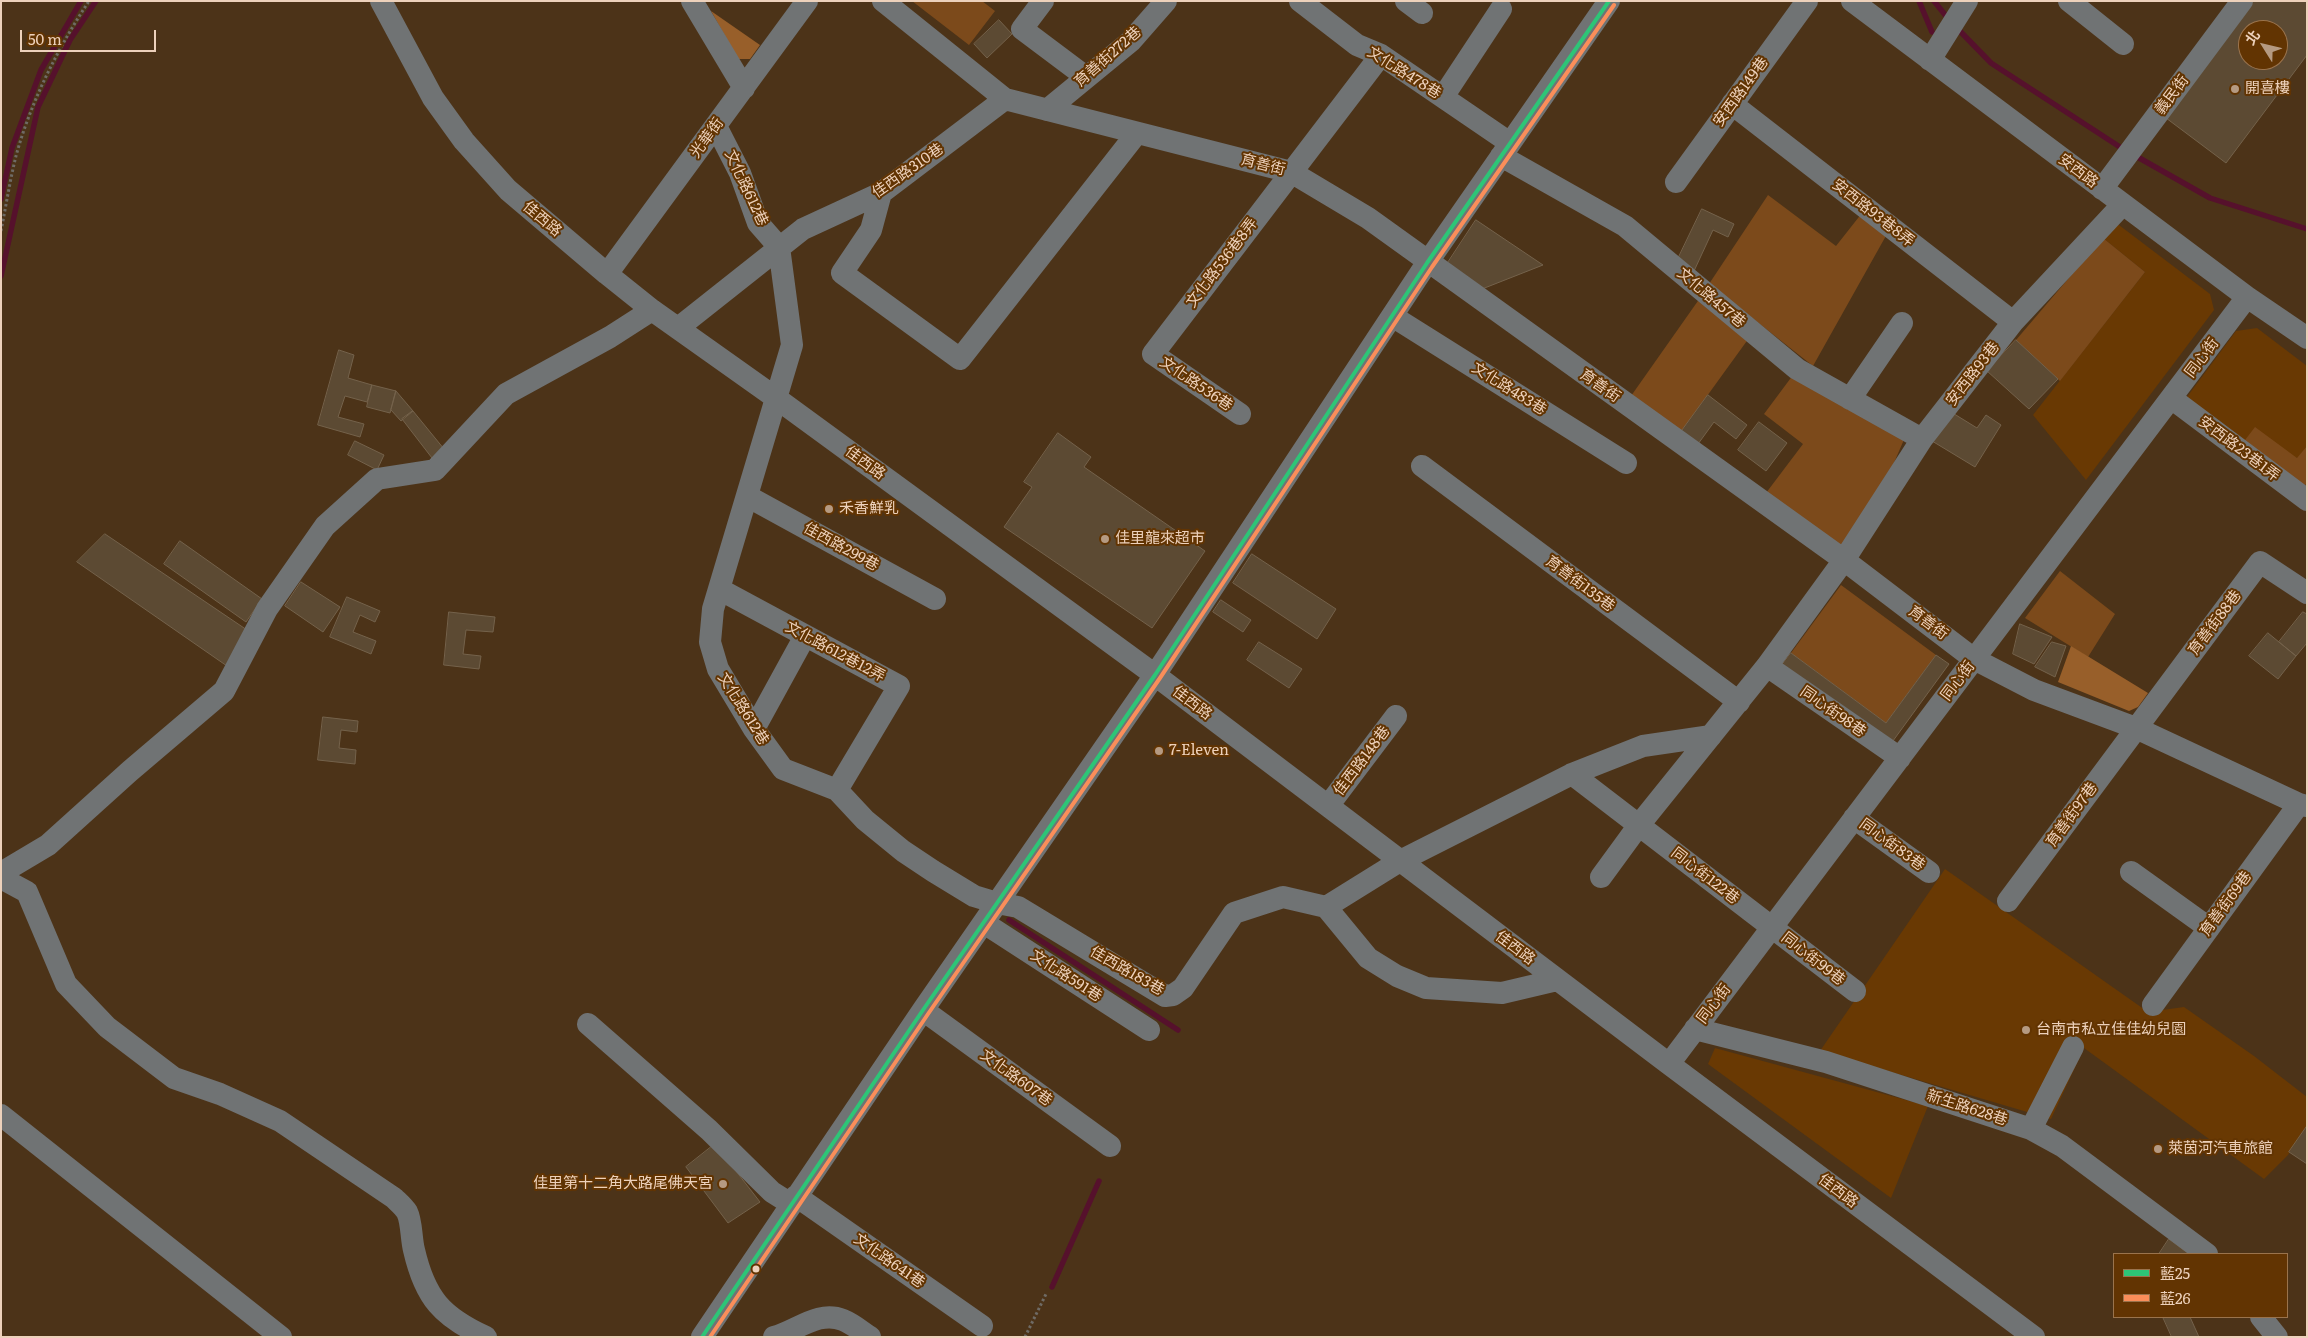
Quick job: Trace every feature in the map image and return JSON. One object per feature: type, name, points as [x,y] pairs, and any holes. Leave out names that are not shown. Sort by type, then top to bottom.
[{"type":"street","name":"佳西路","points":[[381,1],[433,98],[464,141],[508,190],[607,274],[652,310],[776,398],[1155,675],[1557,980],[2034,1337]]},
{"type":"street","points":[[692,1],[744,88]]},
{"type":"street","name":"光華街","points":[[607,274],[807,1]]},
{"type":"street","name":"育善街","points":[[883,1],[1005,99],[1291,172],[1368,218],[1844,560],[1974,659],[2034,690],[2136,728],[2303,805]]},
{"type":"street","points":[[1043,1],[1022,29],[1086,77]]},
{"type":"street","name":"育善街272巷","points":[[1047,110],[1131,41],[1166,1]]},
{"type":"street","name":"文化路478巷","points":[[1300,1],[1357,45],[1381,55],[1443,97],[1506,150]]},
{"type":"street","points":[[702,1337],[923,1010],[1155,675],[1427,262],[1609,1]]},
{"type":"street","name":"安西路149巷","points":[[1676,182],[1807,1]]},
{"type":"street","name":"安西路","points":[[1852,1],[2247,298],[2307,338]]},
{"type":"street","points":[[2069,1],[2123,44]]},
{"type":"street","name":"義民街","points":[[2102,189],[2242,1]]},
{"type":"street","points":[[1930,60],[1963,7]]},
{"type":"street","points":[[1443,97],[1501,9]]},
{"type":"street","name":"文化路536巷8弄","points":[[1152,354],[1381,55]]},
{"type":"street","name":"佳西路310巷","points":[[678,328],[803,229],[881,193],[1005,99]]},
{"type":"street","name":"安西路93巷8弄","points":[[1732,104],[2013,322]]},
{"type":"street","name":"文化路612巷","points":[[716,126],[740,173],[758,223],[779,247]]},
{"type":"street","points":[[881,193],[871,230],[842,273],[960,359],[1137,133]]},
{"type":"street","name":"文化路457巷","points":[[1506,150],[1625,226],[1796,369],[1922,439]]},
{"type":"street","name":"安西路93巷","points":[[1844,560],[1922,439],[2013,322],[2123,204]]},
{"type":"street","points":[[776,398],[792,345],[779,247]]},
{"type":"street","name":"同心街","points":[[1669,1064],[2247,298]]},
{"type":"street","points":[[1,873],[48,845],[130,771],[224,691],[267,609],[325,526],[377,479],[434,470],[506,394],[610,337],[652,310]]},
{"type":"street","name":"文化路483巷","points":[[1392,316],[1626,463]]},
{"type":"street","points":[[1850,399],[1902,323]]},
{"type":"street","name":"文化路536巷","points":[[1152,354],[1240,414]]},
{"type":"street","name":"文化路612巷","points":[[776,398],[713,609],[710,642],[718,669],[754,729],[783,769],[837,790],[865,820],[902,851],[974,896],[997,903]]},
{"type":"street","name":"安西路23巷1弄","points":[[2171,398],[2307,500]]},
{"type":"street","name":"育善街135巷","points":[[1422,466],[1739,702]]},
{"type":"street","name":"佳西路299巷","points":[[747,496],[934,598]]},
{"type":"street","points":[[1601,877],[1639,825],[1767,666],[1844,560]]},
{"type":"street","name":"育善街88巷","points":[[2136,728],[2260,562],[2307,593]]},
{"type":"street","name":"文化路612巷12弄","points":[[719,589],[899,686],[837,790]]},
{"type":"street","points":[[754,729],[805,636]]},
{"type":"street","name":"同心街98巷","points":[[1767,666],[1900,758]]},
{"type":"street","name":"佳西路148巷","points":[[1328,806],[1396,716]]},
{"type":"street","name":"育善街97巷","points":[[2008,901],[2136,728]]},
{"type":"street","points":[[1557,980],[1502,993],[1426,988],[1397,976],[1368,958],[1326,908],[1400,861],[1572,774],[1643,746],[1711,736]]},
{"type":"street","name":"同心街122巷","points":[[1572,774],[1772,927]]},
{"type":"street","name":"育善街69巷","points":[[2153,1005],[2303,805]]},
{"type":"street","name":"同心街83巷","points":[[1854,818],[1929,872]]},
{"type":"street","points":[[2132,872],[2209,928]]},
{"type":"street","points":[[1,878],[27,892],[66,984],[107,1027],[174,1078],[220,1094],[280,1120],[394,1198],[407,1213],[414,1250],[426,1288],[442,1311],[462,1326],[486,1337]]},
{"type":"street","name":"佳西路183巷","points":[[997,903],[1018,907],[1165,996],[1173,995],[1183,988],[1234,913],[1283,897],[1326,908]]},
{"type":"street","name":"文化路591巷","points":[[984,923],[1149,1030]]},
{"type":"street","name":"同心街99巷","points":[[1772,927],[1855,991]]},
{"type":"street","name":"文化路607巷","points":[[923,1010],[1110,1146]]},
{"type":"street","name":"文化路641巷","points":[[588,1024],[709,1130],[772,1192],[794,1200],[982,1326]]},
{"type":"street","name":"新生路628巷","points":[[1695,1029],[1826,1062],[2031,1129],[2062,1146],[2207,1253]]},
{"type":"street","points":[[2031,1129],[2073,1047]]},
{"type":"street","points":[[1,1115],[281,1337]]},
{"type":"street","points":[[774,1337],[785,1334],[819,1317],[842,1320],[870,1337]]},
{"type":"street","points":[[2262,1318],[2277,1337]]},
{"type":"path","points":[[1,231],[16,156],[34,104],[66,36],[89,1]]},
{"type":"path","points":[[1025,1337],[1046,1294]]},
{"type":"shaded area","points":[[912,1],[982,1],[995,11],[969,45]]},
{"type":"shaded area","points":[[711,11],[760,45],[750,59],[738,59]]},
{"type":"shaded area","points":[[1768,195],[1836,246],[1862,213],[1887,234],[1813,366],[1709,284]]},
{"type":"shaded area","points":[[2115,222],[2210,294],[2214,310],[2086,480],[2033,415],[2145,272],[2103,238]]},
{"type":"shaded area","points":[[2103,238],[2145,272],[2060,381],[2016,340]]},
{"type":"shaded area","points":[[1700,298],[1749,338],[1681,432],[1631,396]]},
{"type":"shaded area","points":[[2257,328],[2307,366],[2307,446],[2298,458],[2242,444],[2184,401],[2236,331]]},
{"type":"shaded area","points":[[1793,375],[1906,435],[1880,495],[1841,546],[1766,493],[1803,444],[1764,414]]},
{"type":"shaded area","points":[[2255,427],[2297,458],[2307,446],[2307,483],[2302,489],[2242,444]]},
{"type":"shaded area","points":[[2060,571],[2115,614],[2088,657],[2025,618]]},
{"type":"shaded area","points":[[1841,585],[1936,655],[1886,723],[1791,653]]},
{"type":"shaded area","points":[[2071,646],[2148,693],[2138,707],[2129,711],[2058,682]]},
{"type":"shaded area","name":"台南市私立佳佳幼兒園","points":[[1945,869],[2148,1012],[2184,1007],[2254,1056],[2307,1097],[2307,1126],[2288,1155],[2264,1179],[2084,1048],[2051,1119],[1820,1051]]},
{"type":"shaded area","points":[[1715,1048],[1928,1106],[1891,1198],[1708,1064]]},
{"type":"building","name":"開喜樓","points":[[2254,1],[2307,1],[2307,55],[2226,163],[2166,118],[2238,22],[2238,70],[2288,70],[2288,20],[2240,20]]},
{"type":"building","points":[[999,20],[1012,34],[987,58],[974,44]]},
{"type":"building","points":[[1702,209],[1734,224],[1728,237],[1713,230],[1694,271],[1676,263]]},
{"type":"building","points":[[1476,220],[1543,265],[1482,289],[1447,264]]},
{"type":"building","points":[[2016,340],[2058,379],[2029,409],[1987,371]]},
{"type":"building","points":[[339,350],[354,355],[348,378],[372,385],[367,402],[345,396],[338,417],[364,424],[360,437],[318,425]]},
{"type":"building","points":[[372,385],[396,391],[390,413],[367,407]]},
{"type":"building","points":[[396,391],[413,411],[401,421],[391,410]]},
{"type":"building","points":[[1708,395],[1747,425],[1736,439],[1714,422],[1698,444],[1681,432]]},
{"type":"building","points":[[413,411],[444,449],[432,458],[402,419]]},
{"type":"building","points":[[1951,412],[1977,428],[1986,415],[2001,425],[1975,467],[1932,441]]},
{"type":"building","points":[[1759,422],[1787,443],[1766,471],[1738,450]]},
{"type":"building","name":"佳里龍來超市","points":[[1058,433],[1091,457],[1084,467],[1205,551],[1152,628],[1004,527],[1032,487],[1024,482]]},
{"type":"building","points":[[355,441],[384,455],[377,470],[348,455]]},
{"type":"building","points":[[105,534],[247,630],[227,666],[77,562]]},
{"type":"building","points":[[180,541],[262,599],[246,622],[164,564]]},
{"type":"building","points":[[1252,554],[1336,609],[1317,639],[1233,583]]},
{"type":"building","points":[[301,582],[340,607],[323,632],[285,606]]},
{"type":"building","points":[[347,597],[380,611],[375,622],[360,615],[353,632],[376,641],[371,654],[330,637]]},
{"type":"building","points":[[1221,600],[1251,620],[1243,632],[1213,612]]},
{"type":"building","points":[[449,612],[495,617],[493,632],[466,630],[463,654],[481,656],[479,669],[444,665]]},
{"type":"building","points":[[2303,612],[2307,614],[2307,643],[2296,656],[2279,642]]},
{"type":"building","points":[[2020,624],[2052,637],[2034,664],[2013,654]]},
{"type":"building","points":[[2268,633],[2296,656],[2278,679],[2249,656]]},
{"type":"building","points":[[1259,642],[1302,669],[1289,688],[1247,660]]},
{"type":"building","points":[[2052,642],[2066,646],[2055,677],[2035,667]]},
{"type":"building","points":[[1791,653],[1886,723],[1936,655],[1949,664],[1890,745],[1782,665]]},
{"type":"building","points":[[323,717],[358,721],[357,732],[341,730],[339,748],[356,750],[355,764],[318,760]]},
{"type":"building","points":[[2307,1126],[2307,1164],[2289,1152]]},
{"type":"building","name":"佳里第十二角大路尾佛天宮","points":[[715,1144],[760,1202],[728,1223],[686,1167]]},
{"type":"building","points":[[2169,1239],[2188,1253],[2160,1253]]},
{"type":"building","points":[[2163,1318],[2190,1318],[2199,1337],[2172,1337]]},
{"type":"waterway","points":[[1,199],[12,148],[41,70],[81,1]]},
{"type":"waterway","points":[[1,276],[38,107],[70,40],[96,1]]},
{"type":"waterway","points":[[1919,1],[1932,32]]},
{"type":"waterway","points":[[1934,1],[1950,21]]},
{"type":"waterway","points":[[1956,27],[1991,63],[2126,151]]},
{"type":"waterway","points":[[2134,155],[2210,198],[2307,229]]},
{"type":"waterway","points":[[1009,920],[1178,1030]]},
{"type":"waterway","points":[[1052,1287],[1099,1181]]},
{"type":"transit line","name":"藍25","points":[[702,1337],[923,1010],[1155,675],[1427,263],[1609,1]]},
{"type":"transit line","name":"藍26","points":[[710,1337],[928,1014],[1160,678],[1432,267],[1614,5]]},
{"type":"place","name":"開喜樓","points":[[2235,89]]},
{"type":"place","name":"禾香鮮乳","points":[[829,509]]},
{"type":"place","name":"佳里龍來超市","points":[[1105,539]]},
{"type":"place","name":"7-Eleven","points":[[1159,751]]},
{"type":"place","name":"台南市私立佳佳幼兒園","points":[[2026,1030]]},
{"type":"place","name":"萊茵河汽車旅館","points":[[2158,1149]]},
{"type":"place","name":"佳里第十二角大路尾佛天宮","points":[[723,1184]]}]
